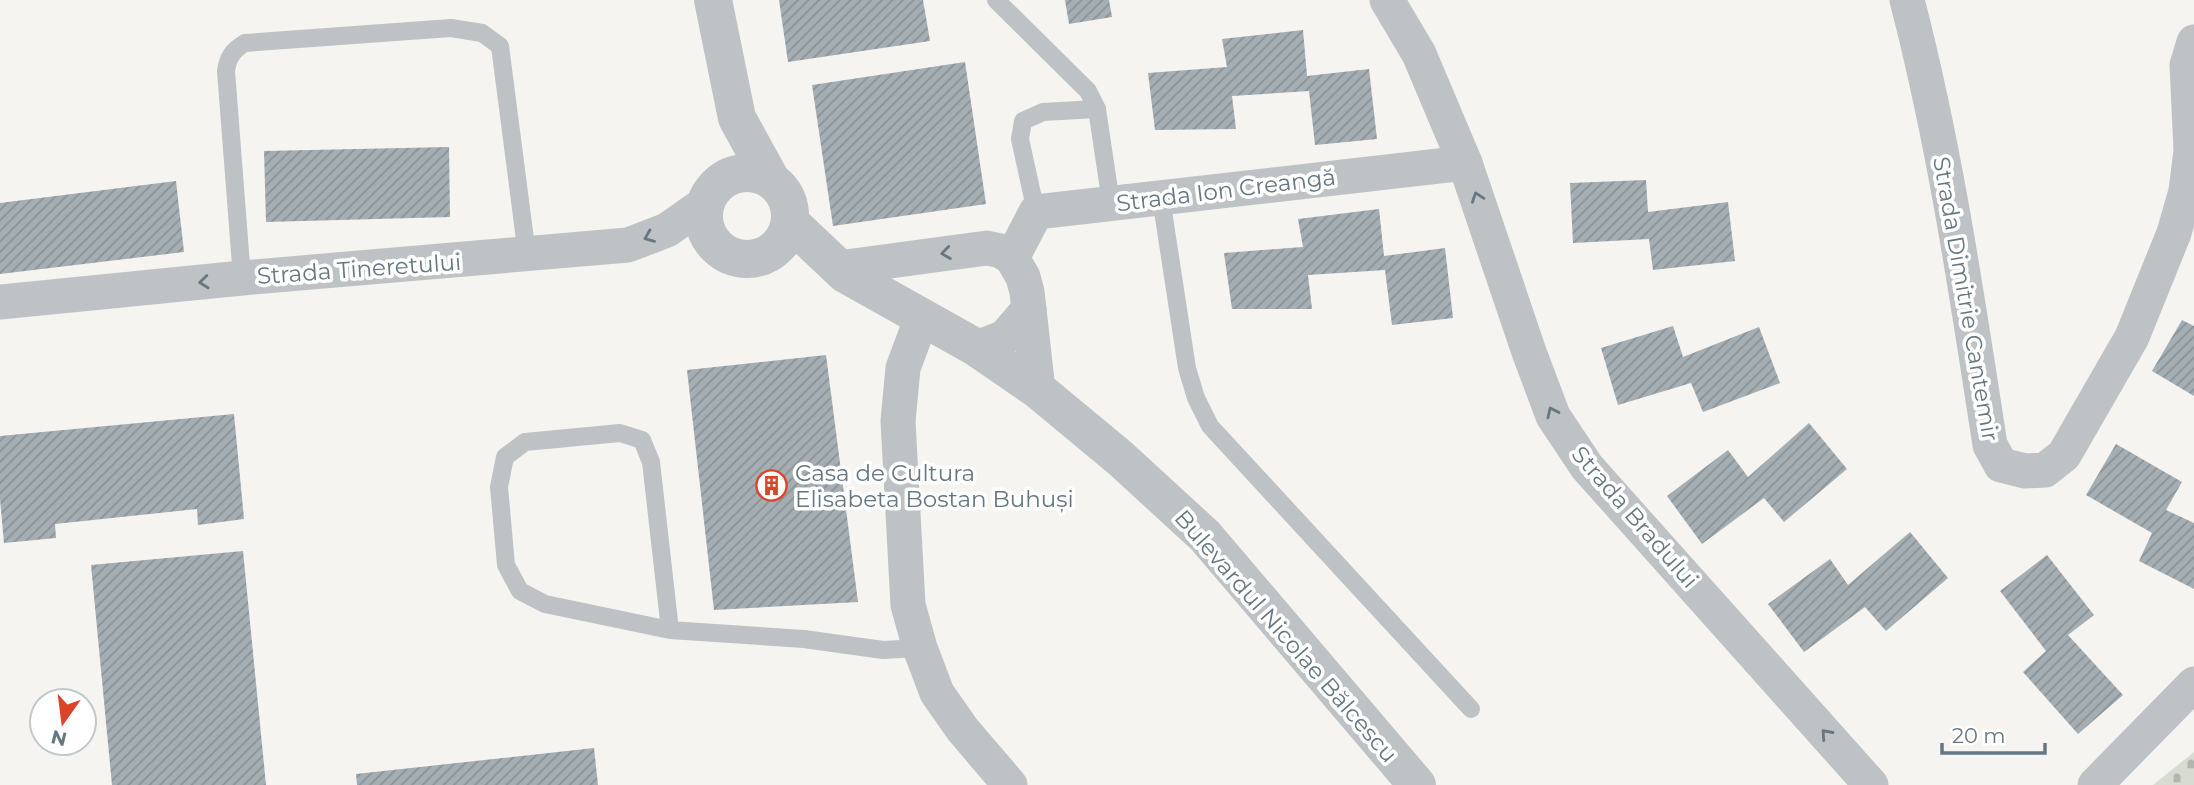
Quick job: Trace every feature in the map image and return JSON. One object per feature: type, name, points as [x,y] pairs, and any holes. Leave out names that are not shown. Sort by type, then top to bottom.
[{"type":"street","points":[[713,0],[737,118],[771,180],[781,189],[787,200],[790,222],[784,237],[766,254],[754,258],[742,258],[719,249],[706,228],[704,215],[737,118]]},
{"type":"street","points":[[1387,0],[1419,54],[1465,163]]},
{"type":"street","name":"Strada Dimitrie Cantemir","points":[[1907,0],[1922,57],[1967,295],[1990,445],[2001,465],[2025,471],[2045,470],[2064,455],[2132,337],[2174,233],[2186,191],[2191,150],[2187,65],[2194,42]]},
{"type":"street","name":"Strada Ion Creangă","points":[[1036,212],[1465,163]]},
{"type":"street","name":"Strada Bradului","points":[[1465,163],[1553,416],[1587,467],[1871,785]]},
{"type":"street","points":[[711,194],[734,175],[747,173],[771,180]]},
{"type":"street","name":"Strada Tineretului","points":[[0,302],[628,245],[667,230],[711,194]]},
{"type":"street","points":[[1012,258],[1036,212]]},
{"type":"street","name":"Bulevardul Nicolae Bălcescu","points":[[790,222],[841,271],[977,348],[1038,390],[1120,458],[1205,536],[1417,785]]},
{"type":"street","points":[[841,271],[987,248],[1001,251],[1012,258],[1023,277],[1038,390]]},
{"type":"street","name":"Bulevardul Nicolae Bălcescu","points":[[766,254],[841,271]]},
{"type":"street","points":[[977,348],[1005,337],[1029,309]]},
{"type":"street","points":[[922,317],[903,368],[898,421],[908,605],[937,693],[963,730],[1010,785]]},
{"type":"street","points":[[2095,785],[2194,684]]},
{"type":"lane","points":[[996,0],[1088,91],[1097,109],[1111,204]]},
{"type":"lane","points":[[242,278],[226,71],[231,55],[245,43],[451,28],[482,33],[499,46],[527,255]]},
{"type":"lane","points":[[1036,212],[1020,139],[1023,121],[1043,112],[1097,109]]},
{"type":"lane","points":[[1161,198],[1187,368],[1196,398],[1210,426],[1471,709]]},
{"type":"lane","points":[[670,630],[651,462],[642,440],[620,433],[525,442],[505,457],[499,486],[506,565],[520,591],[545,604],[670,630],[804,639],[883,650],[920,648]]},
{"type":"green space","points":[[2194,752],[2194,785],[2153,785]]},
{"type":"building","points":[[779,0],[923,0],[930,41],[788,62]]},
{"type":"building","points":[[1065,0],[1109,0],[1112,17],[1069,24]]},
{"type":"building","points":[[1303,30],[1307,76],[1369,69],[1377,139],[1315,145],[1309,91],[1232,96],[1236,129],[1155,130],[1148,73],[1227,67],[1222,39]]},
{"type":"building","points":[[965,62],[986,204],[833,226],[812,85]]},
{"type":"building","points":[[449,147],[450,217],[266,222],[264,151]]},
{"type":"building","points":[[1646,180],[1648,212],[1728,202],[1735,261],[1653,270],[1649,239],[1573,243],[1570,183]]},
{"type":"building","points":[[176,181],[184,252],[0,274],[0,203]]},
{"type":"building","points":[[1379,209],[1384,256],[1445,248],[1453,318],[1392,325],[1385,270],[1308,275],[1312,309],[1232,309],[1224,253],[1303,247],[1298,219]]},
{"type":"building","points":[[2182,320],[2194,326],[2194,396],[2152,371]]},
{"type":"building","points":[[1673,326],[1683,357],[1759,327],[1780,383],[1703,412],[1691,383],[1618,405],[1601,348]]},
{"type":"building","name":"Casa de Cultura Elisabeta Bostan Buhuși","points":[[826,355],[858,602],[714,610],[687,370]]},
{"type":"building","points":[[234,414],[244,519],[198,525],[197,509],[55,524],[56,538],[4,543],[0,499],[0,436]]},
{"type":"building","points":[[1809,423],[1847,469],[1784,522],[1764,498],[1702,544],[1667,496],[1728,450],[1748,477]]},
{"type":"building","points":[[2116,444],[2182,482],[2166,510],[2194,523],[2194,589],[2139,561],[2152,533],[2086,495]]},
{"type":"building","points":[[1910,532],[1948,578],[1886,631],[1865,607],[1804,652],[1768,604],[1830,559],[1848,585]]},
{"type":"building","points":[[243,551],[266,785],[112,785],[91,565]]},
{"type":"building","points":[[2047,555],[2094,615],[2068,635],[2123,695],[2078,734],[2023,672],[2046,651],[2000,591]]},
{"type":"building","points":[[594,748],[598,785],[357,785],[356,774]]},
{"type":"place","name":"Casa de Cultura Elisabeta Bostan Buhuși","points":[[772,486]]}]
